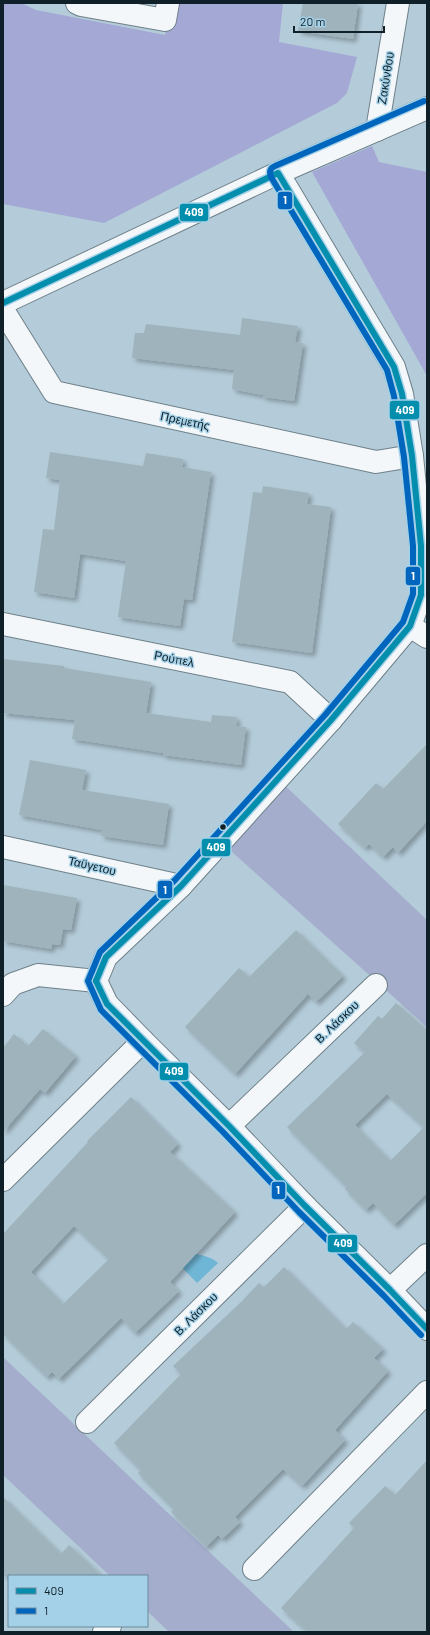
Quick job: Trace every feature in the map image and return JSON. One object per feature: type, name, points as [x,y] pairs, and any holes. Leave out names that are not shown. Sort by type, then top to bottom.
[{"type":"street","points":[[77,3],[82,5],[166,12]]},
{"type":"street","name":"Ζακύνθου","points":[[378,130],[398,3]]},
{"type":"street","points":[[3,303],[278,173],[427,108]]},
{"type":"street","points":[[278,173],[394,367],[402,394],[412,456],[421,546],[421,595],[418,631],[331,720],[181,886],[106,957],[96,981],[107,1004],[229,1126],[305,1206],[427,1329]]},
{"type":"street","name":"Πρεμετής","points":[[3,310],[54,392],[376,462],[412,456]]},
{"type":"street","name":"Ρούπελ","points":[[3,624],[290,682],[331,720]]},
{"type":"street","name":"Ταϋγετου","points":[[3,847],[181,886]]},
{"type":"street","points":[[3,995],[13,984],[38,975],[96,981]]},
{"type":"street","name":"Β. Λάσκου","points":[[229,1126],[376,985]]},
{"type":"street","points":[[3,1180],[143,1041]]},
{"type":"street","name":"Β. Λάσκου","points":[[87,1422],[305,1206]]},
{"type":"street","points":[[390,1290],[427,1255]]},
{"type":"street","points":[[254,1569],[427,1392]]},
{"type":"shaded area","points":[[3,3],[21,3],[36,10],[165,35],[172,3],[283,3],[279,42],[357,57],[347,93],[337,103],[104,223],[3,204]]},
{"type":"shaded area","points":[[372,146],[379,162],[427,172],[427,376],[312,172]]},
{"type":"shaded area","points":[[278,779],[427,920],[427,1027],[221,842]]},
{"type":"shaded area","points":[[166,1251],[201,1255],[218,1263],[197,1283]]},
{"type":"shaded area","points":[[3,1357],[294,1632],[169,1632],[148,1612],[148,1575],[109,1575],[3,1475]]},
{"type":"building","points":[[303,3],[358,3],[353,39],[298,31]]},
{"type":"building","points":[[242,318],[298,326],[295,342],[303,343],[294,401],[263,397],[263,395],[232,389],[234,370],[132,358],[135,333],[144,333],[146,324],[240,335]]},
{"type":"building","points":[[50,452],[143,466],[146,453],[183,459],[182,467],[211,472],[192,600],[184,599],[180,626],[118,617],[126,561],[80,554],[74,598],[34,592],[43,529],[54,530],[60,480],[46,478]]},
{"type":"building","points":[[263,486],[309,493],[307,504],[331,507],[312,653],[232,642],[253,492],[262,493]]},
{"type":"building","points":[[3,659],[64,666],[64,668],[151,682],[146,713],[211,722],[212,715],[237,717],[236,726],[246,727],[241,765],[163,755],[163,753],[72,739],[75,720],[3,713]]},
{"type":"building","points":[[427,744],[427,821],[398,853],[393,847],[383,857],[369,844],[365,848],[338,824],[376,783],[383,789]]},
{"type":"building","points":[[30,760],[86,770],[82,790],[169,804],[163,845],[101,836],[102,830],[19,815]]},
{"type":"building","points":[[3,885],[77,898],[71,930],[63,929],[60,945],[52,944],[51,949],[3,941]]},
{"type":"building","points":[[296,930],[343,976],[316,1002],[308,994],[235,1074],[185,1027],[239,968],[249,977]]},
{"type":"building","points":[[396,1003],[427,1030],[427,1193],[394,1225],[373,1203],[366,1210],[345,1189],[347,1187],[287,1127],[365,1052],[354,1043],[378,1016],[382,1019]],"holes":[[[387,1094],[424,1127],[390,1161],[355,1125]]]},
{"type":"building","points":[[43,1029],[76,1056],[45,1093],[40,1089],[3,1132],[3,1048],[14,1034],[28,1046]]},
{"type":"building","points":[[131,1097],[178,1144],[170,1152],[235,1212],[170,1282],[179,1291],[135,1333],[121,1318],[59,1379],[52,1372],[47,1377],[3,1334],[3,1234],[88,1142],[87,1141]],"holes":[[[74,1226],[109,1259],[63,1304],[31,1272]]]},
{"type":"building","points":[[284,1267],[346,1329],[353,1322],[383,1349],[374,1358],[388,1371],[335,1430],[345,1440],[302,1486],[283,1469],[235,1517],[240,1522],[222,1539],[218,1535],[206,1547],[171,1512],[174,1509],[138,1473],[141,1470],[114,1443],[181,1374],[173,1366],[259,1283],[264,1287]]},
{"type":"building","points":[[427,1460],[427,1632],[308,1632],[281,1608],[354,1528],[349,1523],[385,1486],[395,1495]]},
{"type":"building","points":[[3,1497],[61,1554],[69,1545],[101,1575],[8,1575],[3,1576]]},
{"type":"transit line","name":"1","points":[[421,1335],[299,1212],[223,1132],[101,1010],[88,981],[100,952],[175,880],[325,715],[403,622],[413,594],[413,546],[404,457],[394,396],[387,370],[271,177],[270,172],[275,166],[424,101]]},
{"type":"transit line","name":"409","points":[[3,303],[278,173],[394,367],[402,394],[412,456],[421,546],[421,595],[410,626],[331,720],[181,886],[106,957],[96,981]]},
{"type":"transit line","name":"409","points":[[96,981],[107,1004],[229,1126],[305,1206],[427,1329]]}]
